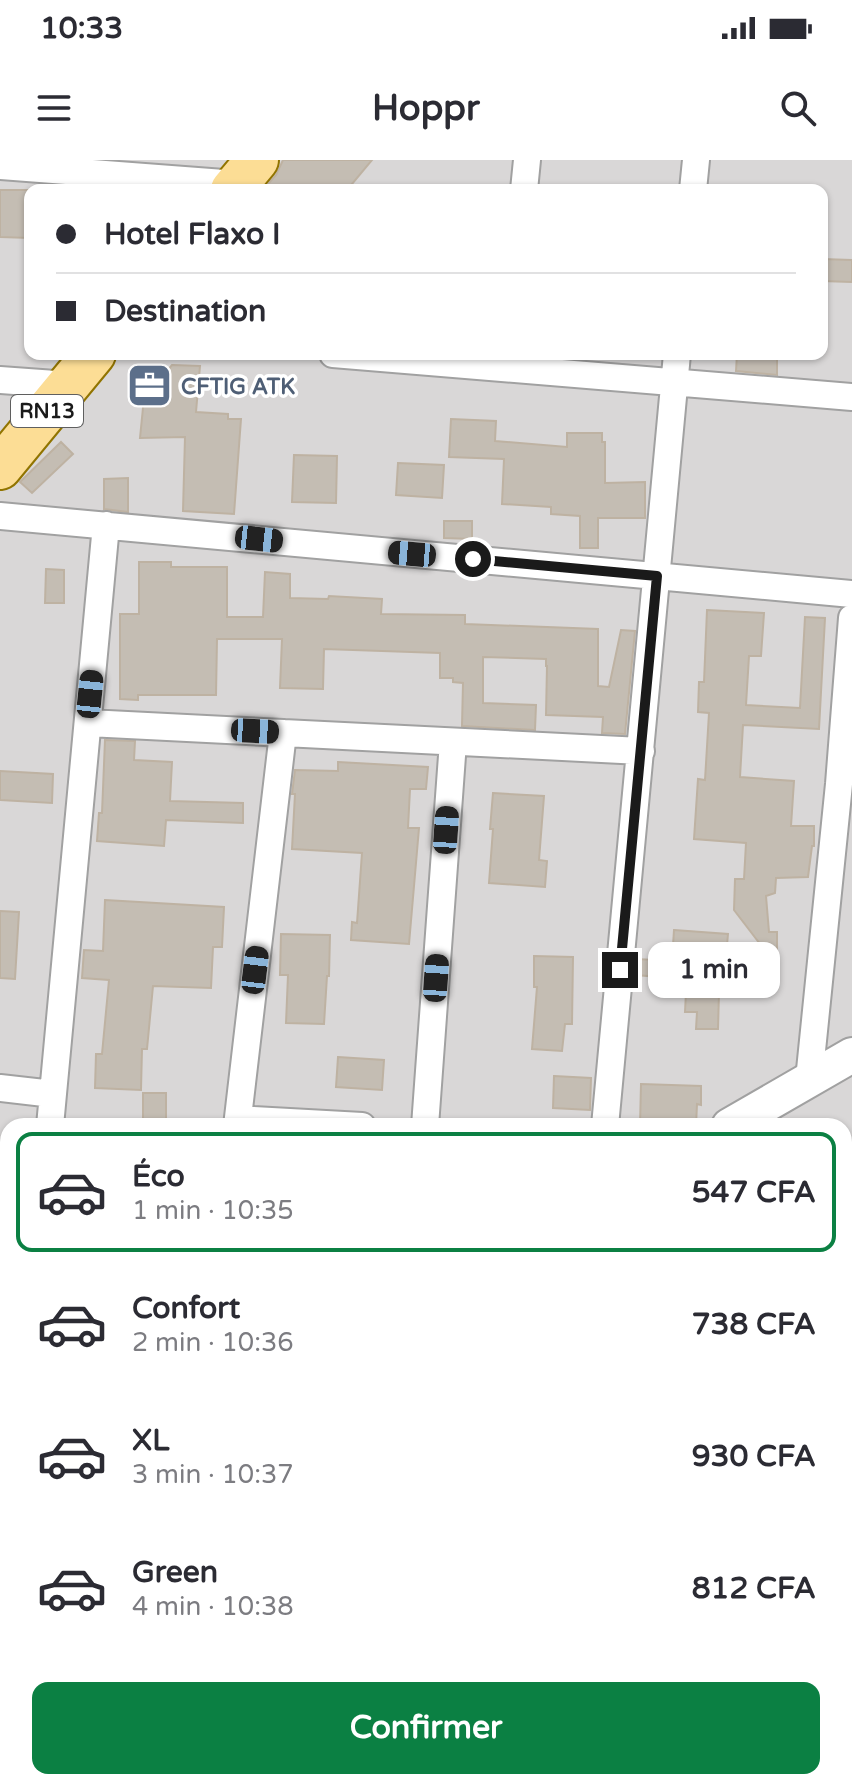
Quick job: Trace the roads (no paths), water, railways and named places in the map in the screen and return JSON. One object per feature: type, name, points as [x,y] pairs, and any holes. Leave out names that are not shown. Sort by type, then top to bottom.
[{"type":"main road","name":"RN13","points":[[0,468],[82,369]]},
{"type":"street","points":[[525,184],[527,160]]},
{"type":"street","points":[[694,184],[696,160]]},
{"type":"street","points":[[0,166],[242,178]]},
{"type":"street","points":[[482,360],[675,382],[852,397]]},
{"type":"street","points":[[606,1118],[677,360]]},
{"type":"street","points":[[0,380],[82,369]]},
{"type":"street","points":[[0,516],[852,594]]},
{"type":"street","points":[[51,1118],[106,525]]},
{"type":"street","points":[[809,1080],[845,785],[852,618]]},
{"type":"street","points":[[88,723],[641,751]]},
{"type":"street","points":[[237,1118],[283,733]]},
{"type":"street","points":[[426,1118],[453,742]]},
{"type":"street","points":[[743,1118],[852,1055]]},
{"type":"street","points":[[0,1088],[53,1094]]},
{"type":"place","name":"CFTIG ATK","points":[[150,386]]}]
